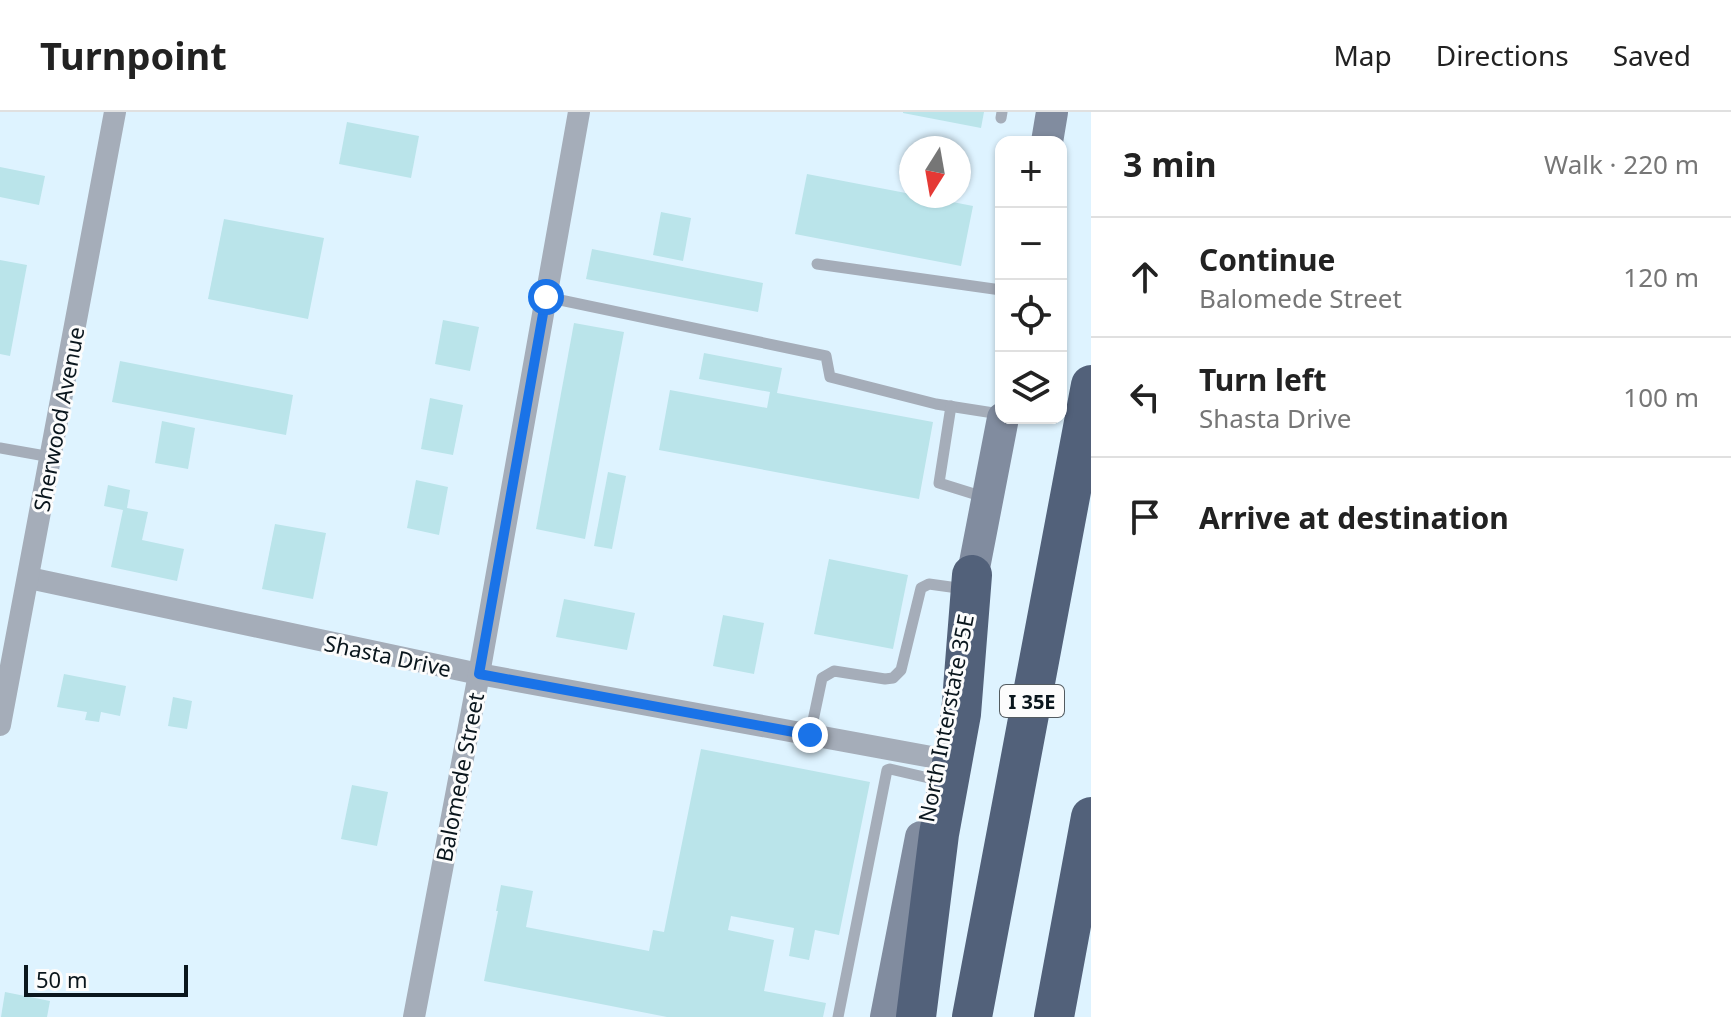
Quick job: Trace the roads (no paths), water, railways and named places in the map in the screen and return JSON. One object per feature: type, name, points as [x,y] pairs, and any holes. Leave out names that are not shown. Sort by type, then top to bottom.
[{"type":"highway","name":"I 35E","points":[[972,1017],[1091,385]]},
{"type":"highway","points":[[916,1017],[939,834],[961,714],[971,583]]},
{"type":"highway","points":[[1054,1017],[1091,817]]},
{"type":"main road","points":[[1048,136],[1052,112]]},
{"type":"main road","name":"North Interstate 35E","points":[[886,1017],[1001,424]]},
{"type":"street","name":"Sherwood Avenue","points":[[0,725],[115,112]]},
{"type":"street","name":"Balomede Street","points":[[414,1017],[479,674],[579,112]]},
{"type":"street","name":"Shasta Drive","points":[[29,578],[479,674],[810,735],[935,769]]},
{"type":"lane","points":[[817,264],[995,289]]},
{"type":"lane","points":[[546,297],[826,356],[830,377],[936,404],[995,415]]},
{"type":"lane","points":[[951,406],[939,483],[987,498]]},
{"type":"lane","points":[[0,448],[51,457]]},
{"type":"lane","points":[[810,735],[822,678],[834,671],[893,678],[901,670],[921,588],[929,584],[971,583]]},
{"type":"lane","points":[[838,1017],[887,770],[935,769]]}]
